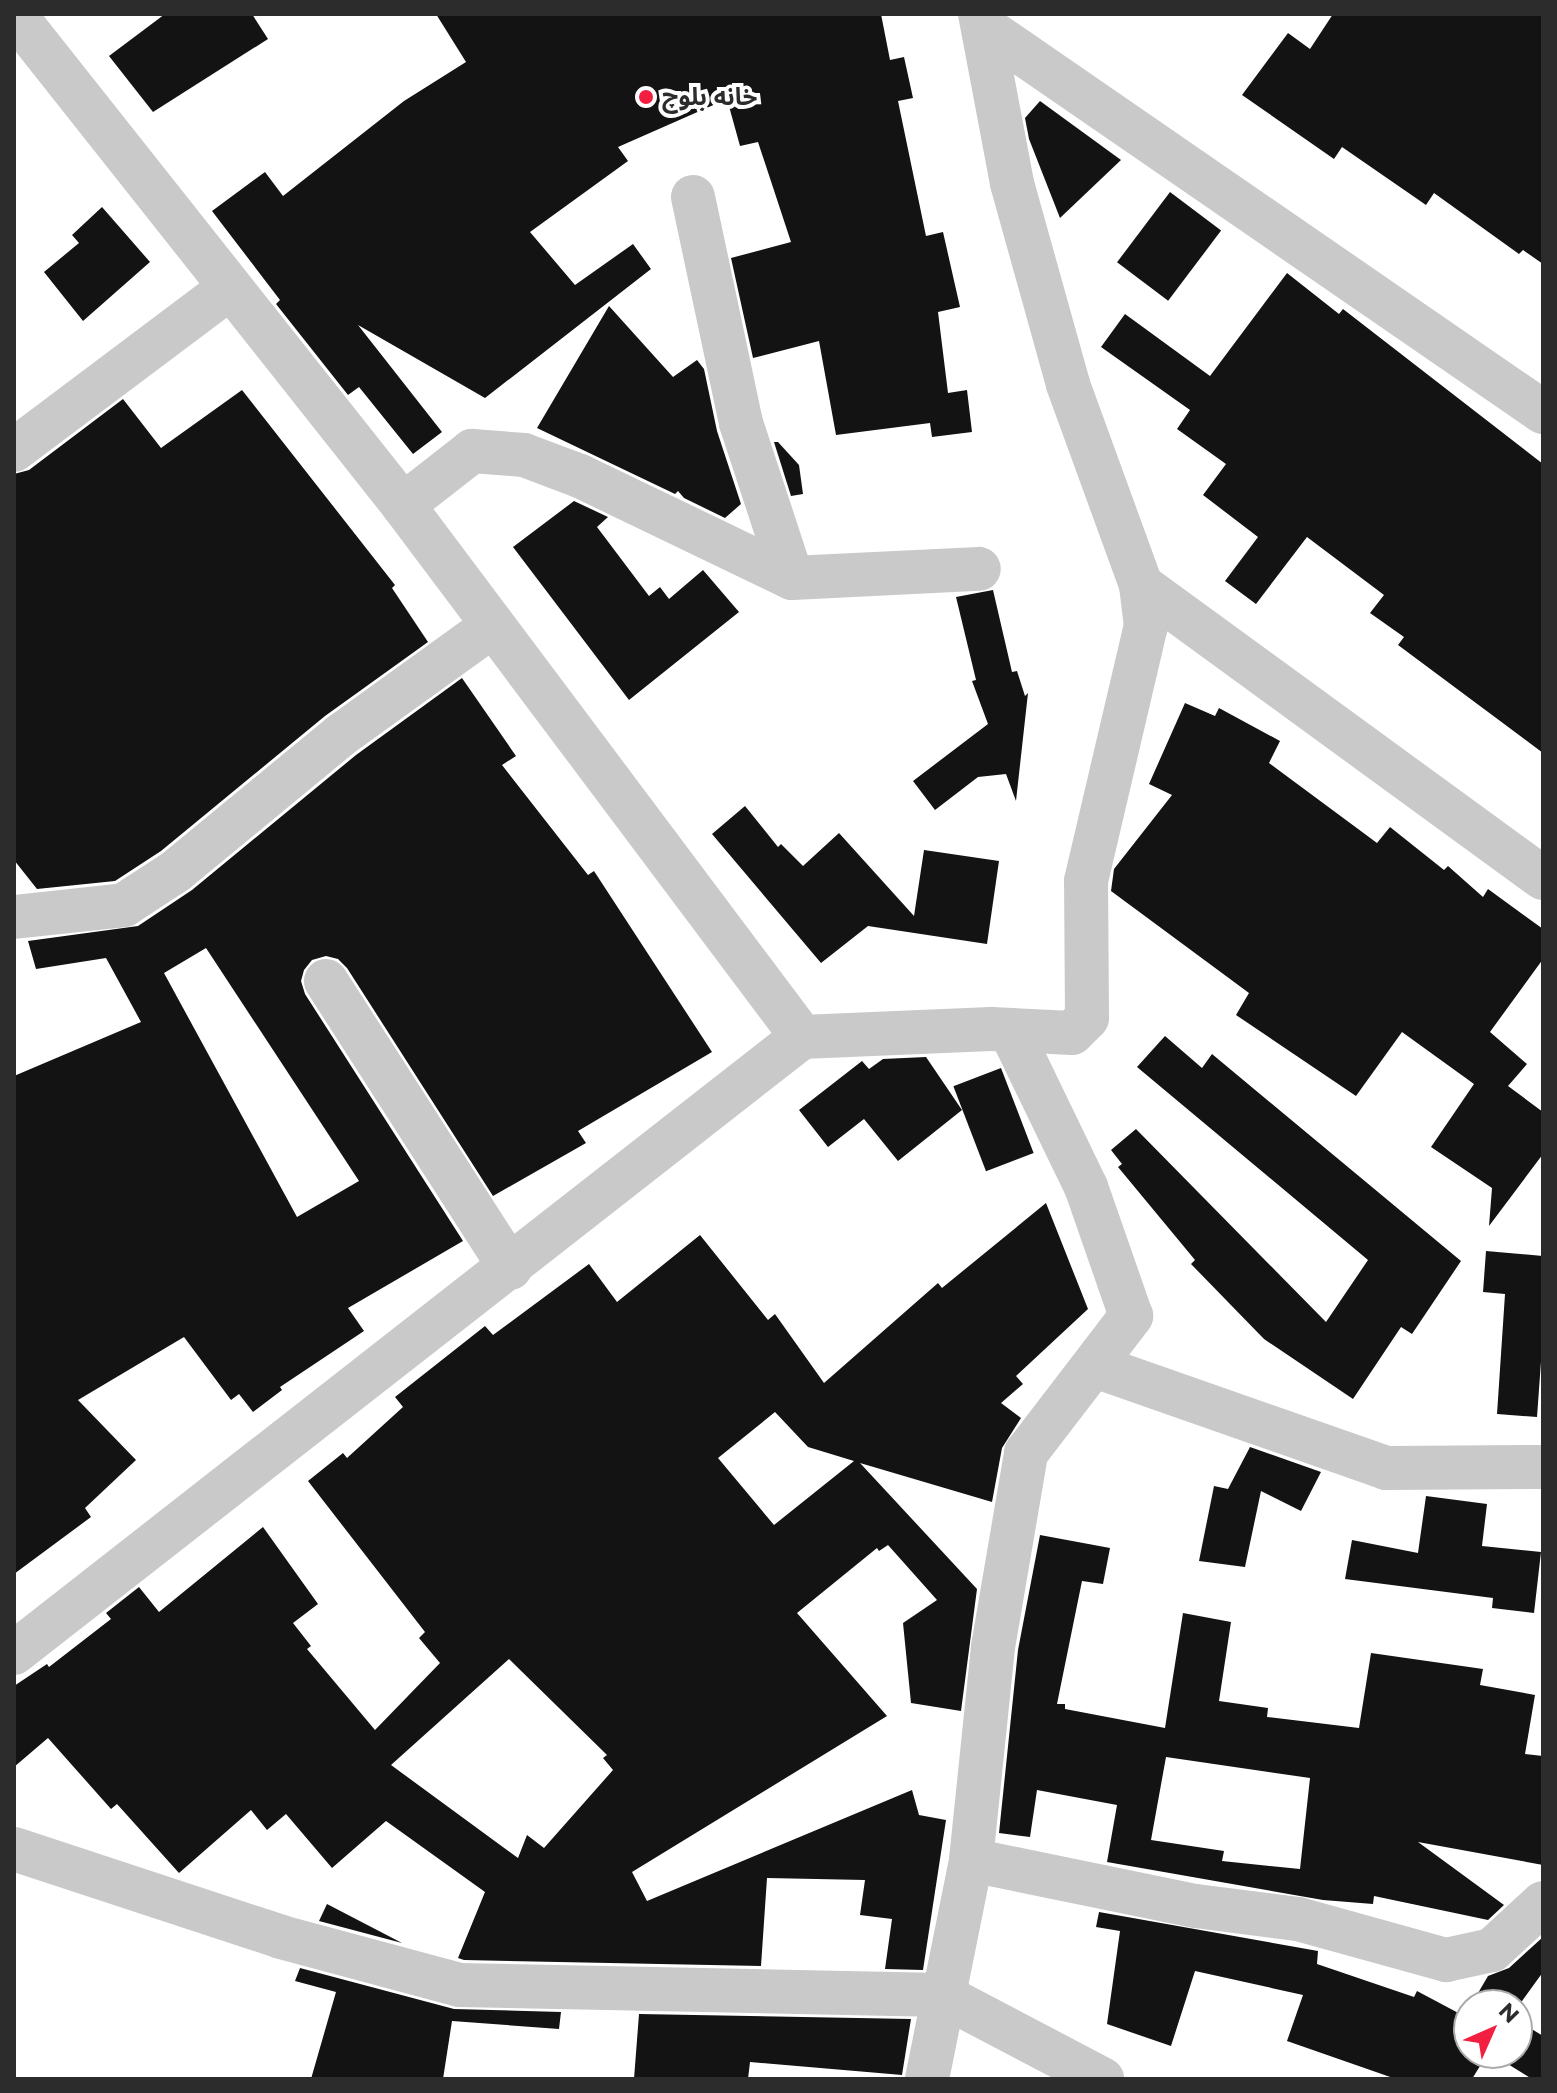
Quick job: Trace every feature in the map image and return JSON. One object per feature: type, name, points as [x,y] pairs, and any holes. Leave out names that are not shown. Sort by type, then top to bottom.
[{"type":"street","points":[[14,14],[403,505],[491,627],[802,1037]]},
{"type":"street","points":[[982,21],[1543,412]]},
{"type":"street","points":[[14,1653],[802,1037],[1010,1030],[1072,1033],[1087,1018],[1086,881],[1146,626],[1141,585],[1068,384],[1012,183],[982,21]]},
{"type":"street","points":[[693,197],[741,423],[792,578]]},
{"type":"street","points":[[14,450],[230,288]]},
{"type":"street","points":[[403,505],[472,451],[524,455],[580,476],[792,578],[979,569]]},
{"type":"street","points":[[1141,585],[1543,878]]},
{"type":"street","points":[[14,917],[124,905],[176,871],[341,735],[491,627]]},
{"type":"street","points":[[326,981],[510,1268]]},
{"type":"street","points":[[927,2079],[971,1860],[993,1647],[1026,1453],[1131,1316],[1086,1187],[1010,1030]]},
{"type":"street","points":[[1095,1366],[1386,1468],[1543,1467]]},
{"type":"street","points":[[14,1849],[281,1937],[460,1985],[942,1995],[1102,2079]]},
{"type":"street","points":[[971,1860],[1196,1906],[1298,1919],[1446,1960],[1492,1950],[1543,1903]]},
{"type":"building","points":[[165,14],[252,14],[268,39],[153,112],[109,56]]},
{"type":"building","points":[[436,14],[881,14],[890,60],[904,57],[913,98],[898,101],[926,236],[943,232],[960,307],[938,312],[948,393],[967,390],[972,432],[932,437],[930,423],[836,435],[819,341],[753,358],[731,258],[791,242],[758,142],[740,146],[727,99],[618,147],[628,161],[530,232],[575,285],[633,244],[651,269],[485,398],[358,325],[442,432],[413,454],[359,387],[348,395],[276,304],[280,300],[212,211],[265,172],[283,196],[404,101],[466,62]]},
{"type":"building","points":[[1333,14],[1543,14],[1543,264],[1523,250],[1519,254],[1434,193],[1426,205],[1342,147],[1334,159],[1242,95],[1288,33],[1310,49]]},
{"type":"building","points":[[1040,101],[1121,160],[1060,218],[1029,139],[1025,118]]},
{"type":"building","points":[[1170,192],[1221,231],[1168,301],[1117,262]]},
{"type":"building","points":[[102,207],[150,262],[83,321],[44,272],[79,243],[72,235]]},
{"type":"building","points":[[1287,273],[1339,314],[1343,309],[1543,464],[1543,753],[1398,645],[1404,637],[1370,613],[1384,595],[1307,537],[1256,604],[1225,581],[1258,537],[1203,495],[1226,464],[1177,429],[1190,410],[1101,347],[1125,314],[1210,376]]},
{"type":"building","points":[[609,306],[673,377],[697,360],[704,369],[717,431],[741,504],[725,518],[684,498],[678,491],[675,494],[537,428]]},
{"type":"building","points":[[242,390],[395,585],[392,588],[428,642],[325,716],[161,851],[115,881],[37,889],[14,860],[14,474],[29,470],[123,399],[161,448]]},
{"type":"building","points":[[774,442],[778,442],[799,465],[803,494],[791,496]]},
{"type":"building","points":[[574,501],[608,517],[597,527],[649,596],[660,587],[669,599],[703,570],[739,612],[629,700],[513,547]]},
{"type":"building","points":[[993,590],[1012,672],[1017,671],[1025,696],[1028,693],[1016,801],[1006,774],[978,777],[935,810],[913,781],[988,724],[972,681],[976,680],[956,597]]},
{"type":"building","points":[[462,678],[516,756],[502,765],[588,875],[594,871],[712,1052],[578,1131],[586,1143],[493,1196],[347,968],[338,959],[326,956],[312,960],[304,970],[301,981],[305,994],[463,1241],[348,1308],[364,1331],[280,1387],[282,1390],[253,1412],[239,1394],[231,1400],[184,1337],[78,1400],[136,1460],[85,1508],[91,1517],[14,1574],[14,1076],[141,1022],[106,958],[36,969],[28,941],[138,926],[192,890],[356,755]],"holes":[[[206,948],[359,1181],[297,1217],[164,973]]]},
{"type":"building","points":[[1185,703],[1215,716],[1219,708],[1280,741],[1269,763],[1377,843],[1390,827],[1444,870],[1448,866],[1483,897],[1488,889],[1543,929],[1543,959],[1490,1032],[1527,1064],[1508,1086],[1543,1112],[1543,1154],[1489,1226],[1492,1188],[1431,1147],[1474,1084],[1402,1032],[1356,1096],[1236,1015],[1249,993],[1111,891],[1114,869],[1172,795],[1149,784]]},
{"type":"building","points":[[745,806],[778,847],[781,844],[803,866],[839,833],[914,916],[924,850],[999,861],[987,944],[868,926],[821,963],[712,834]]},
{"type":"building","points":[[1165,1036],[1202,1068],[1212,1054],[1461,1261],[1412,1334],[1401,1327],[1353,1399],[1264,1339],[1191,1264],[1195,1260],[1118,1167],[1122,1164],[1111,1150],[1136,1129],[1326,1322],[1368,1260],[1137,1067]]},
{"type":"building","points":[[926,1057],[962,1110],[898,1161],[864,1119],[828,1147],[799,1110],[862,1061],[869,1069],[883,1059]]},
{"type":"building","points":[[1001,1068],[1034,1153],[986,1171],[953,1086]]},
{"type":"building","points":[[1046,1203],[1088,1309],[1016,1376],[1023,1384],[1001,1403],[1021,1418],[1002,1448],[992,1502],[860,1463],[977,1589],[961,1711],[911,1703],[903,1623],[937,1600],[888,1545],[879,1551],[877,1548],[797,1613],[887,1716],[632,1872],[647,1901],[912,1790],[919,1815],[946,1820],[923,1970],[885,1969],[892,1919],[860,1915],[865,1880],[767,1878],[761,1966],[464,1960],[458,1958],[485,1892],[386,1821],[332,1868],[286,1814],[267,1830],[251,1810],[179,1873],[117,1804],[111,1809],[48,1738],[14,1767],[14,1686],[47,1664],[49,1667],[111,1619],[106,1613],[139,1587],[159,1612],[263,1527],[318,1604],[293,1623],[311,1646],[307,1649],[375,1730],[440,1663],[419,1638],[425,1632],[308,1481],[343,1453],[347,1458],[403,1407],[395,1397],[485,1326],[493,1335],[589,1264],[617,1302],[700,1235],[768,1320],[775,1314],[824,1383],[938,1283],[942,1288]],"holes":[[[775,1412],[808,1447],[854,1461],[774,1525],[718,1458]],[[509,1659],[607,1755],[603,1758],[613,1770],[544,1848],[527,1835],[518,1858],[391,1765]]]},
{"type":"building","points":[[1486,1251],[1543,1256],[1543,1334],[1537,1417],[1497,1414],[1505,1294],[1483,1292]]},
{"type":"building","points":[[1250,1447],[1321,1472],[1301,1511],[1261,1491],[1245,1567],[1199,1561],[1214,1486],[1228,1489]]},
{"type":"building","points":[[1426,1496],[1487,1504],[1482,1546],[1541,1552],[1534,1613],[1492,1608],[1493,1598],[1345,1579],[1352,1540],[1418,1553]]},
{"type":"building","points":[[1040,1535],[1110,1548],[1103,1584],[1082,1581],[1057,1704],[1065,1704],[1065,1709],[1165,1728],[1183,1613],[1231,1622],[1219,1701],[1268,1708],[1267,1717],[1359,1728],[1371,1653],[1483,1669],[1480,1685],[1535,1695],[1525,1754],[1543,1756],[1543,1865],[1418,1842],[1504,1905],[1488,1920],[1374,1896],[1373,1904],[1323,1900],[1107,1862],[1117,1805],[1037,1790],[1030,1837],[999,1833],[1018,1650]],"holes":[[[1166,1757],[1310,1778],[1300,1869],[1222,1861],[1224,1851],[1151,1840]]]},
{"type":"building","points":[[327,1904],[402,1943],[319,1921]]},
{"type":"building","points":[[1099,1912],[1318,1951],[1317,1964],[1414,1997],[1417,1991],[1453,2010],[1453,2069],[1478,2069],[1472,2079],[1396,2079],[1287,2041],[1303,1995],[1195,1971],[1171,2046],[1107,2024],[1120,1931],[1096,1927]]},
{"type":"building","points":[[1543,1937],[1543,1972],[1531,1989],[1480,1989],[1488,1976],[1509,1968]]},
{"type":"building","points":[[300,1968],[454,2009],[561,2012],[559,2029],[452,2021],[443,2079],[311,2079],[336,1992],[295,1981]]},
{"type":"building","points":[[639,2014],[911,2019],[902,2075],[750,2062],[748,2079],[634,2079]]},
{"type":"building","points":[[1533,2030],[1543,2036],[1543,2079],[1532,2079],[1516,2069],[1533,2069]]},
{"type":"place","name":"خانه بلوچ","points":[[646,97]]}]
